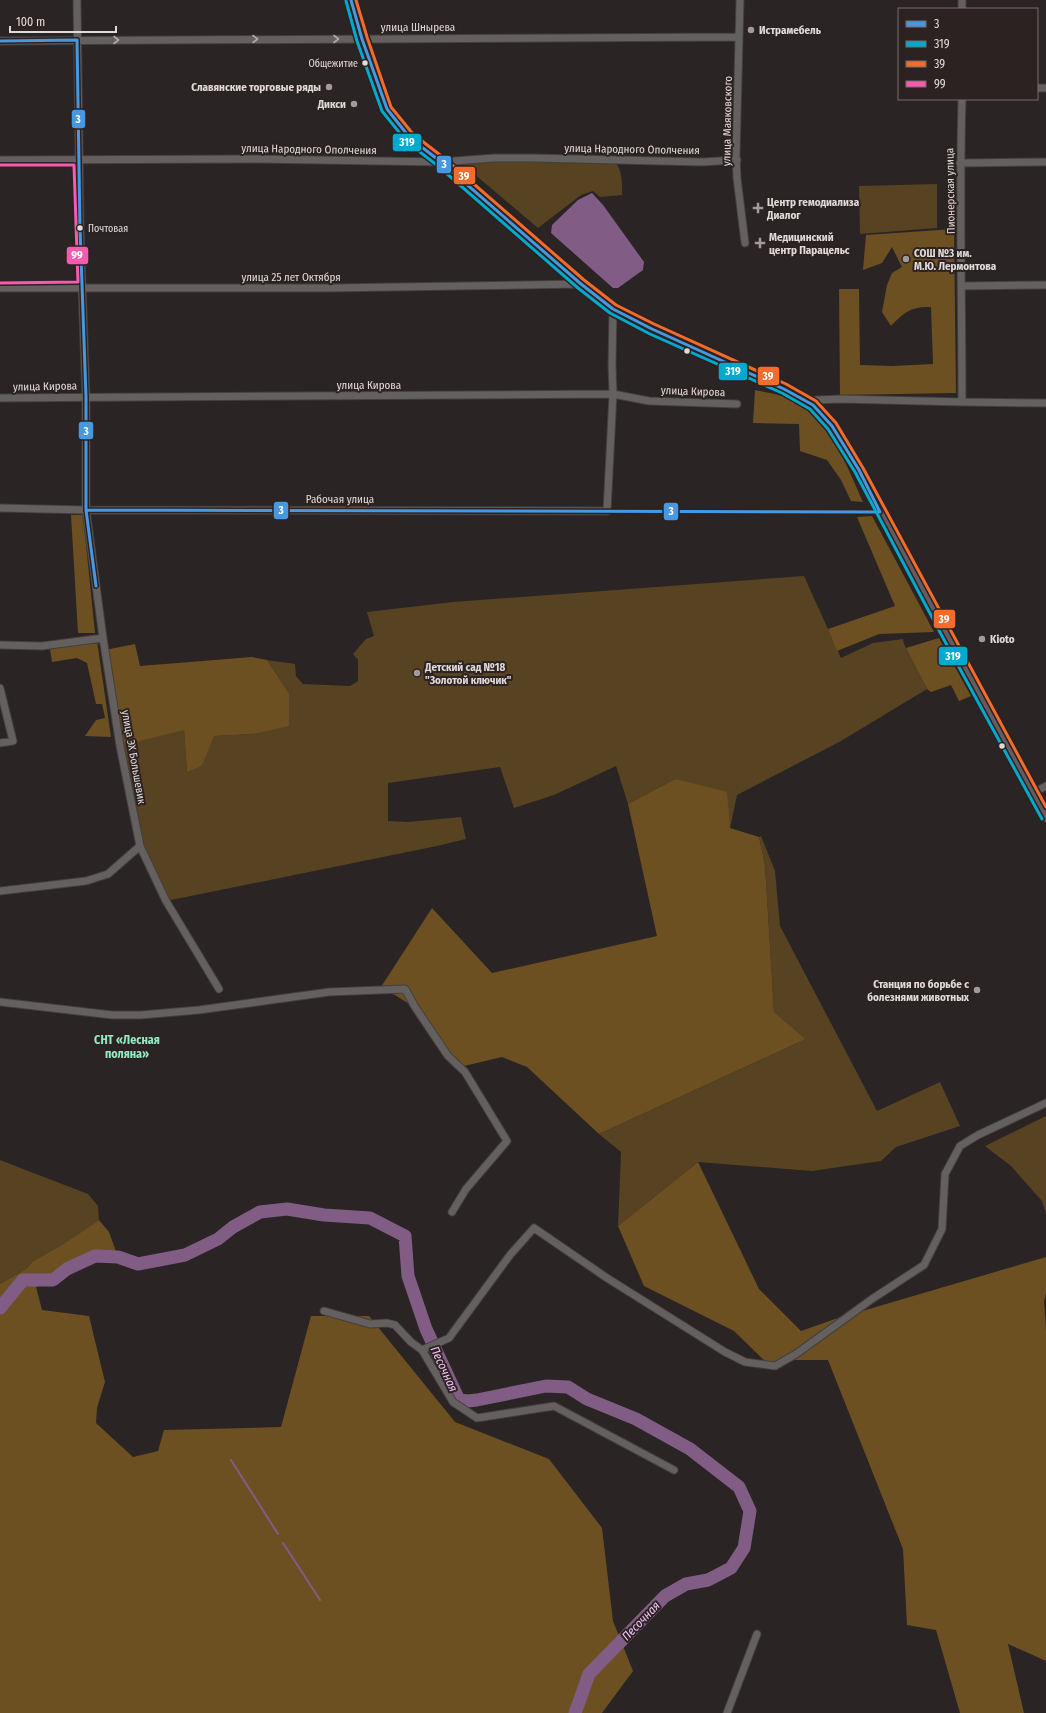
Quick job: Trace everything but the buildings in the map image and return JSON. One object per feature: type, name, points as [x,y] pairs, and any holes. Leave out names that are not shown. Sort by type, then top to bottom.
[{"type":"main road","points":[[351,0],[362,39],[391,114],[410,138],[441,162],[581,284],[613,309],[652,329],[784,389],[812,405],[832,426],[859,470],[946,634],[1046,817]]},
{"type":"street","name":"улица ЭХ Большевик","points":[[77,0],[79,160],[86,397],[86,510],[103,638],[120,746],[140,846],[166,901],[219,989]]},
{"type":"street","name":"улица Маяковского","points":[[740,0],[737,178],[746,243]]},
{"type":"street","name":"улица Шнырева","points":[[0,41],[739,37]]},
{"type":"street","name":"Пионерская улица","points":[[962,100],[960,163],[962,402]]},
{"type":"street","name":"улица Народного Ополчения","points":[[0,160],[256,159],[441,162],[494,158],[702,162],[737,160]]},
{"type":"street","points":[[960,163],[1046,162]]},
{"type":"street","name":"улица 25 лет Октября","points":[[0,288],[330,288],[581,284]]},
{"type":"street","points":[[962,286],[1046,285]]},
{"type":"street","points":[[613,309],[613,394]]},
{"type":"street","name":"улица Кирова","points":[[0,398],[613,394],[649,401],[738,404]]},
{"type":"street","name":"Рабочая улица","points":[[0,508],[86,510],[607,511],[613,394]]},
{"type":"street","points":[[812,405],[816,400],[841,399],[1046,403]]},
{"type":"street","points":[[0,645],[42,646],[103,638]]},
{"type":"street","points":[[0,688],[12,741],[0,743]]},
{"type":"street","points":[[1033,793],[1046,786]]},
{"type":"street","points":[[0,891],[86,881],[108,874],[140,846]]},
{"type":"street","points":[[0,1002],[112,1015],[141,1015],[199,1010],[329,992],[405,989],[415,1007],[448,1056],[465,1072],[507,1141],[466,1189],[452,1212]]},
{"type":"street","points":[[422,1350],[441,1343],[449,1338],[510,1255],[534,1228],[607,1278],[724,1352],[745,1362],[775,1366],[796,1354],[872,1299],[924,1265],[942,1229],[945,1174],[960,1146],[978,1135],[1046,1103]]},
{"type":"street","points":[[324,1311],[370,1324],[387,1323],[395,1325],[416,1347],[422,1350],[453,1402],[477,1418],[554,1406],[674,1470]]},
{"type":"street","points":[[727,1713],[757,1634]]},
{"type":"shaded area","points":[[484,160],[613,160],[619,167],[622,181],[622,195],[600,197],[593,191],[581,195],[538,228],[460,162]]},
{"type":"shaded area","points":[[937,184],[937,228],[860,234],[859,186]]},
{"type":"shaded area","points":[[592,193],[603,205],[644,262],[643,270],[618,288],[613,288],[551,233],[552,225],[578,200]]},
{"type":"shaded area","points":[[954,229],[956,393],[840,395],[839,289],[859,289],[860,365],[892,366],[933,364],[931,307],[913,309],[900,317],[891,326],[882,312],[887,285],[892,273],[902,267],[892,247],[882,263],[863,270],[866,235]]},
{"type":"shaded area","points":[[755,390],[782,396],[798,404],[812,414],[823,426],[842,455],[863,502],[851,501],[841,480],[827,460],[800,451],[799,424],[753,423]]},
{"type":"shaded area","points":[[71,515],[83,515],[95,633],[78,633]]},
{"type":"shaded area","points":[[872,516],[934,632],[879,634],[837,651],[828,629],[895,606],[857,517]]},
{"type":"shaded area","points":[[804,576],[841,658],[873,643],[903,639],[904,644],[927,689],[841,741],[737,795],[730,828],[675,779],[628,804],[616,766],[554,795],[514,808],[500,767],[388,783],[388,821],[408,822],[461,817],[466,839],[437,846],[166,901],[140,846],[120,746],[184,729],[187,771],[202,766],[213,736],[253,734],[289,693],[267,660],[295,664],[296,676],[303,684],[350,686],[358,681],[358,660],[353,654],[366,639],[374,636],[367,612],[453,602]]},
{"type":"shaded area","points":[[939,638],[971,696],[959,701],[951,685],[931,692],[927,689],[906,648]]},
{"type":"shaded area","points":[[97,641],[111,737],[85,736],[96,720],[105,718],[102,704],[96,704],[87,663],[77,658],[52,662],[50,649]]},
{"type":"shaded area","points":[[135,644],[140,666],[252,657],[267,660],[289,693],[289,726],[253,734],[214,736],[202,766],[187,772],[184,730],[120,746],[105,650]]},
{"type":"shaded area","points":[[675,779],[727,792],[730,828],[759,837],[765,865],[774,1012],[806,1039],[599,1134],[527,1067],[502,1057],[464,1066],[443,1054],[409,1004],[395,995],[379,990],[432,908],[492,973],[657,936],[628,804]]},
{"type":"shaded area","points":[[761,836],[775,871],[780,926],[877,1111],[940,1082],[960,1126],[896,1147],[881,1161],[812,1171],[698,1162],[618,1226],[621,1152],[599,1134],[806,1039],[774,1012],[765,865],[759,837]]},
{"type":"shaded area","points":[[1046,1116],[1046,1214],[1042,1201],[1011,1166],[985,1146]]},
{"type":"shaded area","points":[[0,1160],[88,1194],[98,1206],[99,1220],[60,1246],[33,1261],[26,1269],[0,1284]]},
{"type":"shaded area","points":[[698,1162],[759,1289],[801,1331],[835,1319],[1046,1257],[1046,1293],[1044,1301],[1046,1330],[1046,1661],[1008,1644],[1024,1713],[960,1713],[936,1630],[907,1625],[903,1549],[828,1360],[784,1360],[769,1365],[734,1331],[644,1286],[618,1226]]},
{"type":"shaded area","points":[[99,1220],[109,1232],[118,1257],[95,1256],[67,1268],[53,1280],[36,1287],[42,1310],[89,1316],[105,1382],[97,1408],[96,1423],[133,1457],[158,1451],[164,1430],[281,1427],[311,1316],[369,1316],[455,1422],[549,1459],[602,1528],[613,1621],[633,1671],[602,1713],[0,1713],[0,1284],[26,1269],[33,1261],[60,1246]]},
{"type":"waterway","name":"Песочная","points":[[0,1308],[23,1280],[53,1280],[67,1269],[95,1256],[118,1257],[138,1264],[185,1255],[218,1239],[233,1227],[260,1212],[287,1209],[324,1215],[370,1218],[405,1236],[408,1276],[426,1329],[459,1400],[477,1400],[546,1386],[568,1387],[587,1399],[636,1419],[690,1449],[739,1487],[750,1511],[744,1548],[731,1568],[708,1580],[686,1584],[665,1596],[589,1674],[575,1713]]},
{"type":"waterway","points":[[231,1460],[278,1534]]},
{"type":"waterway","points":[[283,1543],[320,1600]]},
{"type":"transit line","name":"3","points":[[86,510],[880,512],[859,470],[832,426],[813,405],[784,389],[652,329],[613,309],[581,284],[441,162],[410,138],[387,109],[362,39],[351,0]]},
{"type":"transit line","name":"39","points":[[356,0],[391,107],[413,134],[444,158],[584,280],[616,305],[654,324],[786,384],[816,401],[836,423],[863,468],[1046,807]]},
{"type":"transit line","name":"319","points":[[346,1],[357,41],[382,111],[407,142],[438,166],[578,288],[610,313],[650,334],[782,393],[810,409],[828,429],[855,472],[942,636],[1042,819]]},
{"type":"transit line","name":"3","points":[[0,41],[77,40],[80,228],[86,397],[86,510],[96,586]]},
{"type":"transit line","name":"99","points":[[0,165],[74,165],[78,282],[0,283]]},
{"type":"place","name":"Истрамебель","points":[[751,30]]},
{"type":"place","name":"Общежитие","points":[[365,63]]},
{"type":"place","name":"Славянские торговые ряды","points":[[329,87]]},
{"type":"place","name":"Дикси","points":[[354,104]]},
{"type":"place","name":"Центр гемодиализа Диалог","points":[[758,208]]},
{"type":"place","name":"Почтовая","points":[[80,228]]},
{"type":"place","name":"Медицинский центр Парацельс","points":[[760,243]]},
{"type":"place","name":"СОШ №3 им. М.Ю. Лермонтова","points":[[906,259]]},
{"type":"place","name":"Kioto","points":[[982,639]]},
{"type":"place","name":"Детский сад №18 \"Золотой ключик\"","points":[[417,673]]},
{"type":"place","name":"Станция по борьбе с болезнями животных","points":[[977,990]]},
{"type":"district","name":"СНТ «Лесная поляна»","points":[[127,1047]]}]
